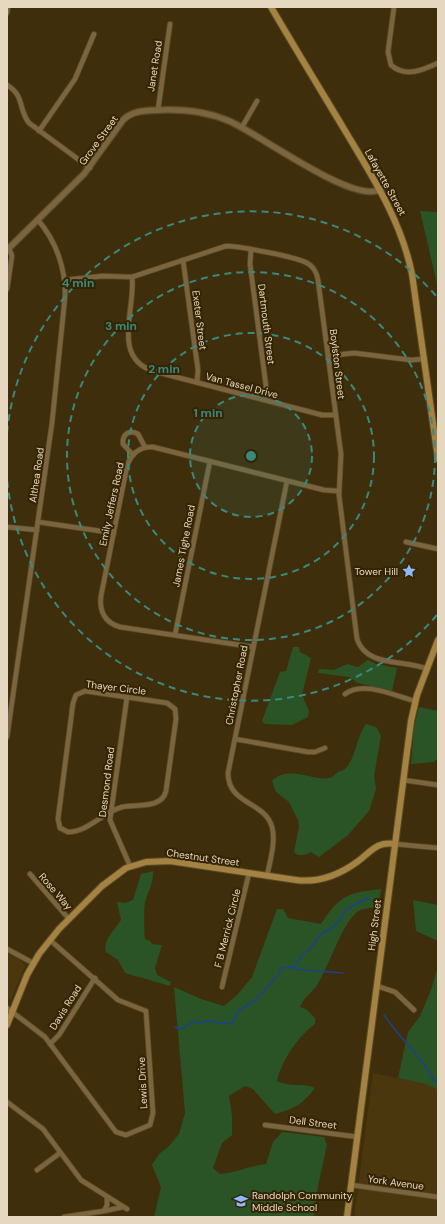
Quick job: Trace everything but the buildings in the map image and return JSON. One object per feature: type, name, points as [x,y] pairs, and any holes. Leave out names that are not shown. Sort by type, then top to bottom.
[{"type":"main road","name":"Lafayette Street","points":[[271,7],[380,189],[397,223],[408,255],[424,359],[435,413],[438,459]]},
{"type":"main road","name":"High Street","points":[[347,1217],[403,780],[415,701],[438,640]]},
{"type":"main road","name":"Chestnut Street","points":[[7,1025],[10,1010],[34,963],[50,940],[107,881],[130,866],[146,862],[165,861],[304,881],[322,879],[345,870],[380,844],[395,844]]},
{"type":"street","points":[[7,13],[8,7]]},
{"type":"street","points":[[394,7],[388,55],[391,65],[402,70],[413,72],[438,63]]},
{"type":"street","name":"Janet Road","points":[[158,110],[170,24]]},
{"type":"street","points":[[39,131],[74,79],[94,34]]},
{"type":"street","points":[[7,85],[19,96],[27,120],[39,131],[90,168]]},
{"type":"street","points":[[242,128],[257,101]]},
{"type":"street","name":"Grove Street","points":[[8,249],[90,168],[126,117],[139,112],[186,110],[223,118],[341,185],[369,193],[380,189]]},
{"type":"street","name":"Althea Road","points":[[7,737],[54,413],[64,306],[65,280],[59,256],[46,231],[38,220]]},
{"type":"street","name":"Boylston Street","points":[[65,280],[103,276],[132,277],[226,246],[304,261],[314,270],[318,280],[336,415],[341,459],[338,491],[358,642],[364,651],[373,657],[427,669]]},
{"type":"street","points":[[7,289],[12,256],[8,249]]},
{"type":"street","name":"Dartmouth Street","points":[[251,250],[250,264],[266,386],[264,400]]},
{"type":"street","name":"Exeter Street","points":[[182,260],[198,370],[197,382]]},
{"type":"street","name":"Van Tassel Drive","points":[[132,277],[128,337],[132,354],[141,365],[150,370],[325,416],[336,415]]},
{"type":"street","points":[[328,356],[359,354],[411,360],[424,359]]},
{"type":"street","points":[[133,454],[123,444],[123,438],[127,433],[134,432],[138,434],[145,447],[156,448],[324,490],[338,491]]},
{"type":"street","name":"Emily Jeffers Road","points":[[145,447],[133,454],[128,466],[101,600],[101,610],[104,616],[117,626],[253,647]]},
{"type":"street","name":"James Tighe Road","points":[[175,635],[210,461]]},
{"type":"street","name":"Christopher Road","points":[[267,876],[273,829],[267,817],[237,796],[230,785],[228,772],[287,481]]},
{"type":"street","points":[[38,522],[114,534]]},
{"type":"street","points":[[7,527],[37,530]]},
{"type":"street","points":[[406,542],[438,549]]},
{"type":"street","points":[[345,694],[354,689],[363,688],[415,701]]},
{"type":"street","name":"Thayer Circle","points":[[85,691],[126,697],[170,704],[176,711],[165,796],[155,803],[126,806],[111,812],[75,831],[66,832],[59,827],[58,819],[75,698],[80,692],[85,691]]},
{"type":"street","name":"Desmond Road","points":[[126,697],[111,812],[111,825],[130,866]]},
{"type":"street","points":[[235,739],[308,752],[314,752],[324,748]]},
{"type":"street","points":[[403,780],[438,785]]},
{"type":"street","points":[[395,844],[438,848]]},
{"type":"street","name":"F B Merrick Circle","points":[[222,987],[249,873]]},
{"type":"street","name":"Rose Way","points":[[30,874],[69,919]]},
{"type":"street","name":"Lewis Drive","points":[[10,1010],[39,1031],[116,1132],[121,1135],[128,1135],[150,1125],[153,1113],[147,1013],[142,1008],[120,1001],[50,940]]},
{"type":"street","points":[[7,949],[34,963]]},
{"type":"street","name":"Davis Road","points":[[50,1044],[59,1035],[94,978]]},
{"type":"street","points":[[377,986],[395,992],[414,1010]]},
{"type":"street","points":[[7,1102],[40,1127],[79,1178],[125,1208],[64,1217]]},
{"type":"street","name":"Dell Street","points":[[265,1125],[358,1137]]},
{"type":"street","points":[[37,1170],[60,1153]]},
{"type":"street","name":"York Avenue","points":[[351,1185],[438,1197]]},
{"type":"street","points":[[104,1211],[107,1205],[107,1196]]},
{"type":"shaded area","points":[[7,953],[22,961],[25,966],[11,1000],[7,997]]},
{"type":"shaded area","points":[[373,1073],[426,1084],[438,1090],[438,1217],[354,1217]]},
{"type":"green space","points":[[420,211],[438,212],[438,288]]},
{"type":"green space","points":[[293,647],[299,647],[300,652],[311,658],[302,695],[309,711],[308,717],[292,725],[265,724],[262,721],[280,672],[286,671]]},
{"type":"green space","points":[[368,660],[376,664],[397,668],[392,691],[358,683],[349,677],[318,673],[319,669],[334,670],[347,664],[358,667]]},
{"type":"green space","points":[[419,707],[438,711],[438,758],[434,762],[411,764],[414,727]]},
{"type":"green space","points":[[366,724],[376,727],[381,736],[374,776],[376,789],[369,811],[348,835],[319,857],[311,852],[302,855],[296,854],[294,852],[299,827],[298,820],[289,802],[276,792],[272,781],[279,776],[287,774],[326,778],[332,777],[338,772],[344,770],[352,758],[360,735]]},
{"type":"green space","points":[[153,871],[152,883],[145,902],[145,939],[150,941],[152,944],[162,945],[155,968],[157,975],[171,982],[170,986],[125,973],[118,960],[106,952],[105,947],[110,935],[121,920],[117,902],[125,903],[133,900],[141,874]]},
{"type":"green space","points":[[381,889],[378,907],[364,909],[357,912],[345,927],[322,977],[300,1007],[306,1009],[315,1018],[315,1024],[303,1035],[292,1049],[279,1073],[277,1081],[287,1084],[306,1085],[315,1088],[307,1098],[298,1105],[275,1114],[253,1089],[245,1086],[229,1096],[232,1116],[232,1135],[222,1143],[213,1168],[220,1174],[266,1164],[273,1142],[282,1132],[324,1137],[327,1145],[318,1186],[314,1217],[154,1217],[161,1187],[152,1165],[159,1154],[169,1146],[179,1134],[185,1113],[174,987],[201,999],[224,1006],[237,995],[252,977],[277,909],[283,909],[288,918],[321,924],[339,901],[345,897],[360,892]]},
{"type":"green space","points":[[413,900],[438,905],[438,941],[416,931]]},
{"type":"green space","points":[[438,966],[438,1090],[426,1084],[398,1078],[408,1032],[420,1016],[431,990]]},
{"type":"waterway","points":[[175,1027],[181,1029],[193,1022],[200,1023],[207,1021],[232,1024],[238,1011],[254,1001],[278,975],[281,968],[294,967],[302,955],[311,948],[320,935],[336,925],[346,910],[361,901],[370,898]]},
{"type":"waterway","points":[[292,969],[343,973]]},
{"type":"waterway","points":[[384,1015],[423,1062],[434,1080],[438,1082]]},
{"type":"place","name":"Tower Hill","points":[[409,571]]},
{"type":"place","name":"Randolph Community Middle School","points":[[241,1201]]}]
